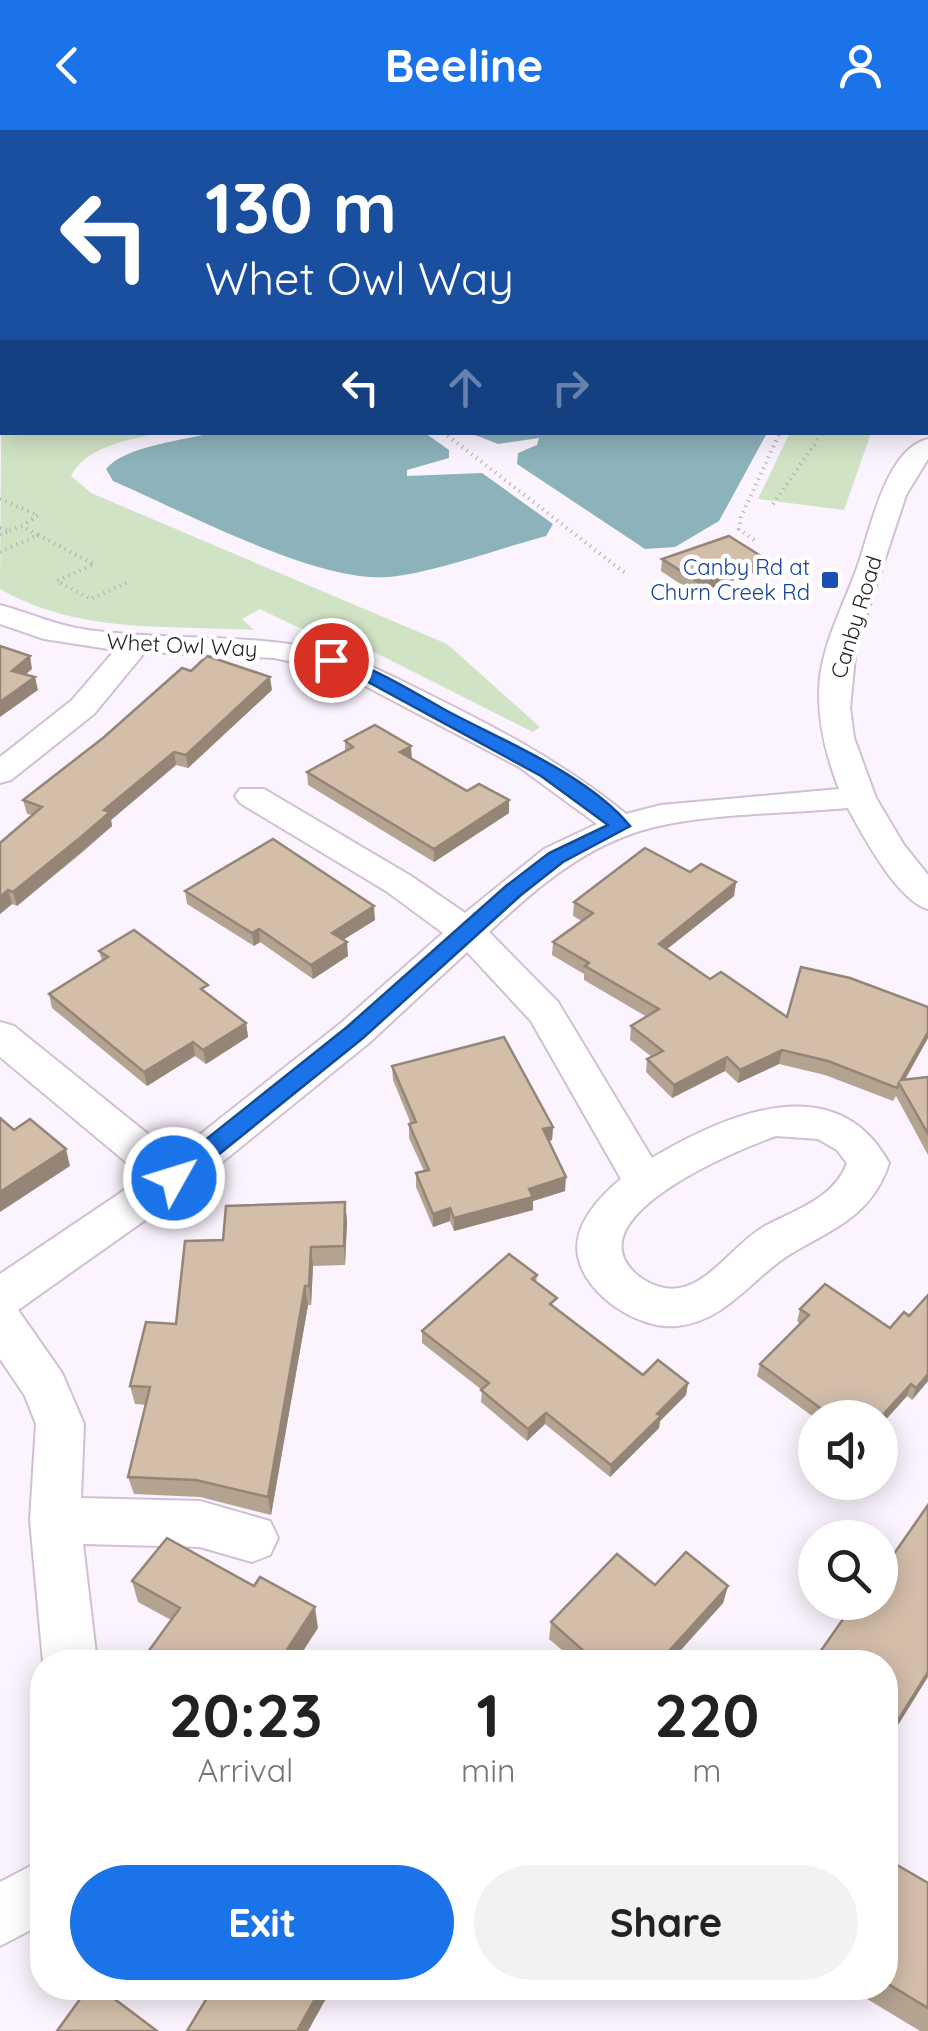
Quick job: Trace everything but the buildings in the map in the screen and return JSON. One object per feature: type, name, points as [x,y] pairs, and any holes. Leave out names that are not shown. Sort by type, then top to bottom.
[{"type":"street","name":"Canby Road","points":[[928,446],[914,458],[885,522],[836,674],[840,735],[860,797],[893,854],[928,898]]},
{"type":"street","name":"Whet Owl Way","points":[[0,614],[74,638],[282,650],[349,666],[548,772],[597,804],[620,826]]},
{"type":"street","points":[[0,773],[96,694],[136,643]]},
{"type":"street","points":[[252,796],[469,934],[528,990],[548,1017],[644,1182]]},
{"type":"street","points":[[0,1298],[174,1178],[355,1032],[514,890],[556,858],[620,826],[661,815],[860,797]]},
{"type":"street","points":[[0,1036],[174,1178]]},
{"type":"street","points":[[804,1120],[839,1129],[853,1139],[868,1163],[866,1177],[845,1202],[772,1243],[710,1293],[682,1307],[661,1306],[625,1291],[608,1274],[601,1260],[606,1223],[644,1182],[711,1144],[774,1122],[804,1120]]},
{"type":"street","points":[[0,1321],[45,1387],[60,1424],[56,1520],[69,1650]]},
{"type":"street","points":[[56,1520],[200,1524],[252,1538]]},
{"type":"street","points":[[0,1916],[30,1897]]},
{"type":"path","points":[[446,435],[625,573]]},
{"type":"path","points":[[754,540],[738,529],[779,435]]},
{"type":"path","points":[[773,504],[821,435]]},
{"type":"path","points":[[0,500],[39,517],[0,535]]},
{"type":"path","points":[[22,526],[94,564],[57,581],[91,600],[128,582]]},
{"type":"path","points":[[0,528],[9,531]]},
{"type":"path","points":[[0,552],[38,535]]},
{"type":"green space","points":[[1,435],[151,435],[98,451],[87,457],[71,476],[91,493],[447,644],[540,727],[533,732],[368,649],[297,627],[260,609],[242,619],[254,630],[156,627],[60,614],[0,589]]},
{"type":"green space","points":[[789,435],[870,435],[844,510],[758,499]]},
{"type":"water","points":[[201,435],[428,435],[449,450],[449,458],[407,470],[407,476],[482,473],[553,524],[546,536],[446,565],[407,575],[359,576],[288,557],[113,481],[106,469],[115,461],[156,445]]},
{"type":"water","points":[[475,435],[766,435],[719,521],[675,547],[645,549],[517,464],[518,453],[537,445],[539,438],[498,444]]},
{"type":"place","name":"Canby Rd at Churn Creek Rd","points":[[830,580]]},
{"type":"route","points":[[174,1178],[355,1032],[514,890],[556,858],[620,826],[597,804],[548,772],[363,673],[331,660]]}]
